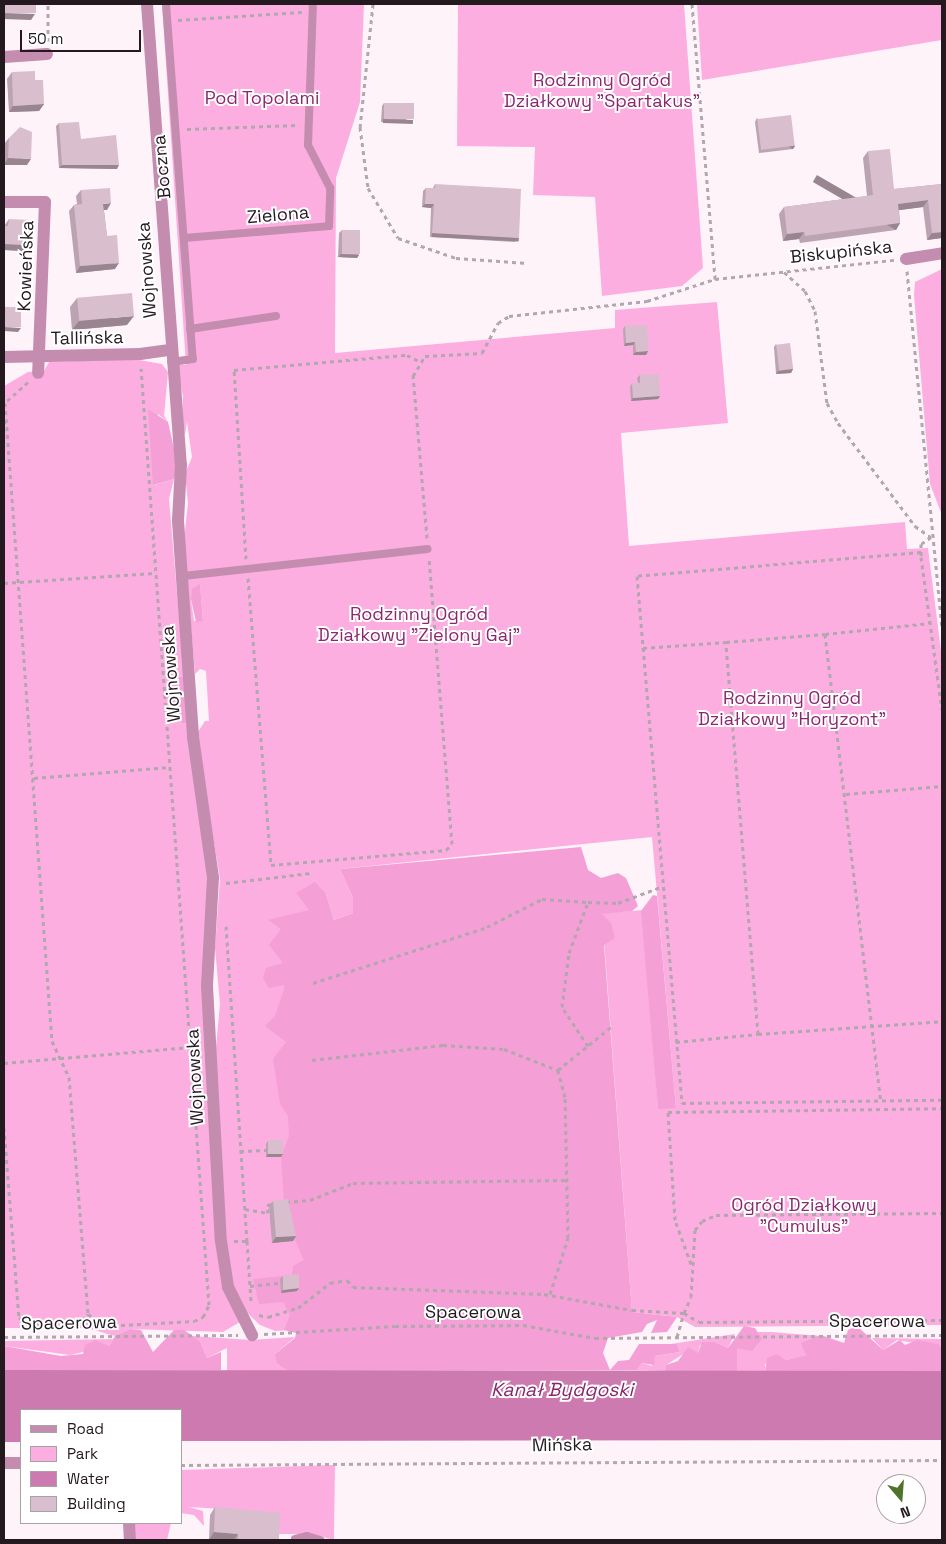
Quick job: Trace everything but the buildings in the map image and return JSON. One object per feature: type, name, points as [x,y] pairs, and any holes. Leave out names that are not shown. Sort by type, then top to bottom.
[{"type":"street","name":"Wojnowska","points":[[147,4],[180,465],[178,522],[193,737],[213,878],[207,986],[221,1241],[228,1287],[252,1335]]},
{"type":"street","points":[[4,58],[47,54]]},
{"type":"street","name":"Kowieńska","points":[[4,202],[45,202],[41,356],[38,373]]},
{"type":"street","points":[[906,259],[942,253]]},
{"type":"street","name":"Tallińska","points":[[4,357],[140,354],[171,356]]},
{"type":"street","points":[[4,1463],[20,1463]]},
{"type":"street","points":[[129,1524],[130,1540]]},
{"type":"lane","name":"Boczna","points":[[166,4],[174,130],[193,359],[171,356]]},
{"type":"lane","points":[[307,124],[313,7]]},
{"type":"lane","name":"Zielona","points":[[184,238],[329,226],[330,188],[308,146],[307,124]]},
{"type":"lane","points":[[190,329],[276,316]]},
{"type":"lane","points":[[182,576],[428,549]]},
{"type":"lane","points":[[294,1539],[307,1536],[320,1540]]},
{"type":"path","points":[[47,54],[48,4]]},
{"type":"path","points":[[373,4],[360,127],[368,188],[398,238],[456,258],[528,263]]},
{"type":"path","name":"Biskupińska","points":[[692,4],[715,279],[906,259],[931,537],[942,629]]},
{"type":"path","points":[[167,21],[313,7]]},
{"type":"path","points":[[174,130],[307,124]]},
{"type":"path","points":[[783,272],[805,291],[815,311],[827,403],[838,424],[915,526],[931,537],[921,544],[921,552],[942,710]]},
{"type":"path","points":[[88,1314],[105,1326],[194,1321],[207,1313],[190,1047],[140,354]]},
{"type":"path","points":[[38,373],[4,403],[34,778],[52,1041],[69,1077],[88,1314]]},
{"type":"path","points":[[921,552],[637,576],[682,1103],[942,1100]]},
{"type":"path","points":[[4,583],[155,573]]},
{"type":"path","points":[[643,648],[825,634],[930,623]]},
{"type":"path","points":[[825,634],[875,1027],[881,1101]]},
{"type":"path","points":[[726,642],[758,1034]]},
{"type":"path","points":[[34,778],[170,768]]},
{"type":"path","points":[[846,794],[942,786]]},
{"type":"path","points":[[224,892],[223,883],[310,873]]},
{"type":"path","points":[[313,983],[487,927],[542,899],[618,903],[663,886]]},
{"type":"path","points":[[588,902],[569,953],[562,1007],[588,1046]]},
{"type":"path","points":[[226,920],[240,1151],[252,1307]]},
{"type":"path","points":[[676,1042],[758,1034],[942,1021]]},
{"type":"path","points":[[558,1070],[611,1028]]},
{"type":"path","points":[[312,1060],[443,1045],[504,1049],[558,1070]]},
{"type":"path","points":[[4,1062],[58,1056],[190,1047]]},
{"type":"path","points":[[550,1294],[568,1238],[565,1097],[558,1070]]},
{"type":"path","points":[[692,1267],[675,1220],[668,1112],[942,1108]]},
{"type":"path","points":[[4,1128],[18,1316],[28,1324],[80,1320],[88,1314]]},
{"type":"path","points":[[240,1151],[266,1150]]},
{"type":"path","points":[[240,1151],[242,1168],[242,1177],[242,1169],[240,1151]]},
{"type":"path","points":[[245,1209],[268,1213],[267,1204],[310,1200],[353,1183],[567,1180]]},
{"type":"path","points":[[677,1337],[691,1297],[695,1230],[702,1221],[716,1215],[942,1213]]},
{"type":"path","points":[[221,1241],[247,1241]]},
{"type":"path","points":[[256,1312],[268,1318],[298,1308],[330,1283],[347,1280],[353,1287],[550,1294],[632,1310],[684,1313],[699,1322],[942,1320]]},
{"type":"path","points":[[250,1286],[281,1283]]},
{"type":"path","name":"Spacerowa","points":[[4,1337],[252,1335],[395,1326],[523,1325],[595,1338],[942,1335]]},
{"type":"path","name":"Mińska","points":[[182,1465],[942,1460]]},
{"type":"green space","points":[[162,4],[364,4],[360,102],[336,178],[335,353],[615,328],[615,310],[717,302],[728,423],[621,433],[629,546],[905,522],[907,549],[928,548],[942,659],[942,1325],[695,1327],[677,1317],[632,1312],[602,913],[644,910],[658,1108],[676,1108],[652,837],[340,869],[353,898],[353,913],[334,920],[326,894],[308,1319],[291,1330],[275,1331],[260,1325],[239,1305],[227,1262],[215,1058],[220,1004],[215,948],[220,879],[196,735],[205,721],[209,721],[206,671],[200,669],[195,674],[184,539],[188,503],[185,474],[192,457],[187,422],[185,434],[182,432],[183,396],[176,364],[186,365]],"holes":[[[200,585],[203,621],[194,621],[191,600]]]},
{"type":"green space","name":"Rodzinny Ogród Działkowy \"Spartakus\"","points":[[458,4],[684,4],[703,268],[682,286],[602,296],[595,197],[533,195],[535,147],[457,146]]},
{"type":"green space","name":"Rodzinny Ogród Działkowy \"Spartakus\"","points":[[697,4],[942,4],[942,40],[702,80]]},
{"type":"green space","points":[[942,269],[942,515],[930,484],[914,295],[915,282]]},
{"type":"green space","points":[[133,359],[162,364],[168,372],[164,416],[168,422],[158,414],[154,485],[174,479],[169,499],[184,676],[172,679],[167,670],[170,714],[177,714],[182,724],[189,722],[206,846],[216,1197],[240,1322],[223,1332],[130,1329],[115,1336],[87,1328],[4,1328],[4,386],[28,372],[44,371],[49,362]]},
{"type":"green space","points":[[758,1332],[821,1336],[806,1347],[807,1355],[786,1360],[778,1354],[765,1364],[765,1371],[737,1371],[737,1348],[757,1346]]},
{"type":"green space","points":[[735,1334],[728,1348],[715,1342],[700,1345],[698,1353],[685,1353],[666,1365],[666,1371],[637,1370],[642,1363],[652,1366],[655,1356],[680,1352],[677,1344],[671,1344]]},
{"type":"green space","points":[[192,1336],[251,1340],[295,1337],[275,1354],[288,1371],[227,1371],[227,1348],[207,1358],[200,1341]]},
{"type":"green space","points":[[872,1338],[942,1339],[942,1348],[897,1340],[883,1350]]},
{"type":"green space","points":[[113,1339],[109,1346],[70,1355],[4,1346],[4,1341]]},
{"type":"green space","points":[[335,1465],[334,1540],[312,1534],[272,1534],[240,1510],[189,1507],[203,1511],[204,1526],[194,1515],[182,1513],[182,1470]]},
{"type":"green space","points":[[132,1524],[171,1524],[167,1540],[135,1539]]},
{"type":"shaded area","points":[[148,409],[168,422],[178,466],[174,479],[153,485]]},
{"type":"shaded area","points":[[200,584],[203,621],[196,622],[191,599],[192,589]]},
{"type":"shaded area","points":[[167,670],[172,670],[172,679],[184,676],[189,722],[182,724],[177,714],[170,714]]},
{"type":"shaded area","points":[[581,847],[588,870],[601,878],[618,873],[626,878],[638,906],[632,911],[602,914],[611,923],[615,938],[604,945],[632,1312],[677,1317],[667,1332],[651,1333],[657,1320],[647,1324],[642,1332],[608,1338],[603,1353],[610,1370],[618,1361],[629,1360],[639,1344],[677,1344],[680,1352],[655,1356],[654,1365],[642,1363],[637,1370],[288,1371],[277,1363],[275,1354],[295,1338],[296,1333],[284,1330],[290,1315],[283,1302],[259,1304],[253,1279],[292,1275],[293,1266],[304,1260],[285,1218],[281,1157],[289,1136],[288,1116],[280,1104],[273,1059],[286,1042],[265,1026],[275,1016],[284,985],[269,988],[263,978],[266,968],[283,963],[269,945],[281,929],[268,920],[309,910],[296,893],[315,882],[326,894],[334,920],[353,913],[353,898],[340,869]]},
{"type":"shaded area","points":[[653,895],[657,896],[676,1108],[658,1109],[641,911]]},
{"type":"shaded area","points":[[744,1326],[755,1328],[762,1339],[752,1351],[737,1348],[737,1371],[666,1371],[666,1365],[678,1361],[688,1347],[698,1353],[702,1342],[715,1342],[728,1348]]},
{"type":"shaded area","points":[[857,1326],[883,1350],[900,1340],[905,1345],[917,1340],[938,1344],[942,1348],[942,1371],[765,1371],[767,1358],[778,1354],[786,1360],[806,1355],[801,1343],[821,1335],[844,1343],[848,1330]]},
{"type":"shaded area","points":[[130,1329],[141,1330],[153,1352],[174,1330],[184,1330],[200,1341],[207,1358],[221,1352],[221,1370],[4,1370],[4,1346],[61,1356],[83,1354],[85,1345],[95,1340],[109,1346],[115,1336]]},
{"type":"water","name":"Kanał Bydgoski","points":[[4,1370],[942,1371],[942,1440],[182,1441],[182,1409],[20,1409],[20,1442],[4,1442]]},
{"type":"park label","name":"Pod Topolami","points":[[262,98]]},
{"type":"park label","name":"Rodzinny Ogród Działkowy \"Zielony Gaj\"","points":[[419,625]]},
{"type":"park label","name":"Rodzinny Ogród Działkowy \"Horyzont\"","points":[[792,710]]},
{"type":"park label","name":"Ogród Działkowy \"Cumulus\"","points":[[804,1216]]}]
